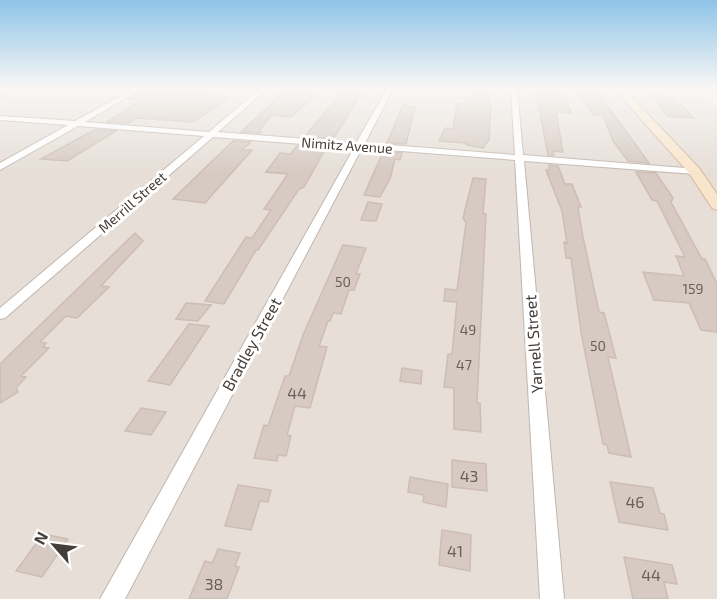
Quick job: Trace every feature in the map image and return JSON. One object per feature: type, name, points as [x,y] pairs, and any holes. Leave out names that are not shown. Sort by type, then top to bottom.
[{"type":"street","points":[[0,166],[88,117]]},
{"type":"street","name":"Merrill Street","points":[[0,315],[231,117]]},
{"type":"street","name":"Bradley Street","points":[[112,599],[375,117]]},
{"type":"street","name":"Yarnell Street","points":[[516,117],[552,599]]},
{"type":"street","points":[[645,117],[694,171],[717,205]]},
{"type":"street","name":"Nimitz Avenue","points":[[0,118],[694,171]]},
{"type":"shaded area","points":[[0,117],[717,117],[717,599],[0,599]]},
{"type":"building","points":[[115,117],[200,117],[193,122],[137,118],[128,123],[107,122]]},
{"type":"building","points":[[257,117],[270,117],[260,129],[261,133],[241,132]]},
{"type":"building","points":[[321,117],[347,117],[333,139],[304,137]]},
{"type":"building","points":[[398,117],[413,117],[406,144],[387,143]]},
{"type":"building","points":[[455,117],[490,117],[489,140],[483,148],[466,145],[467,143],[439,141],[445,128],[453,129]]},
{"type":"building","points":[[541,117],[557,117],[563,152],[553,151],[554,155],[548,155]]},
{"type":"building","points":[[604,117],[616,117],[649,163],[628,161],[613,141]]},
{"type":"building","points":[[94,130],[116,131],[67,161],[41,159]]},
{"type":"building","points":[[233,141],[251,142],[242,150],[252,150],[205,203],[173,199]]},
{"type":"building","points":[[297,146],[326,148],[304,187],[299,189],[256,250],[224,304],[205,301],[246,237],[252,238],[271,210],[264,209],[288,174],[266,172],[280,153],[290,154]]},
{"type":"building","points":[[383,152],[402,153],[400,160],[395,159],[390,179],[380,197],[364,195]]},
{"type":"building","points":[[549,165],[558,166],[565,184],[572,184],[581,207],[578,207],[582,232],[599,312],[604,313],[616,358],[608,357],[631,457],[609,453],[607,445],[603,444],[581,332],[571,258],[566,258],[564,242],[567,243],[562,211],[546,170],[549,170]]},
{"type":"building","points":[[636,172],[656,173],[673,198],[671,202],[702,259],[705,259],[717,284],[717,332],[701,330],[689,303],[654,300],[643,272],[684,276],[676,256],[685,257],[657,201],[652,200]]},
{"type":"building","points":[[473,178],[486,179],[477,403],[480,403],[481,432],[454,429],[454,388],[444,387],[448,354],[452,354],[457,302],[444,301],[445,289],[457,290],[466,223],[463,218]]},
{"type":"building","points":[[368,202],[382,204],[376,221],[361,220]]},
{"type":"building","points":[[135,233],[143,241],[101,286],[109,287],[77,318],[66,316],[40,342],[46,343],[43,347],[49,348],[21,376],[26,377],[16,388],[18,392],[0,403],[0,364]]},
{"type":"building","points":[[343,245],[366,248],[356,274],[360,274],[354,290],[349,290],[341,314],[333,313],[328,321],[319,346],[327,347],[310,408],[295,406],[287,435],[291,436],[286,456],[278,455],[277,461],[254,458],[264,425],[268,426],[285,376],[289,376],[303,335]]},
{"type":"building","points":[[186,303],[211,305],[198,321],[176,319]]},
{"type":"building","points":[[189,324],[209,326],[170,385],[148,381]]},
{"type":"building","points":[[402,368],[422,371],[421,384],[400,381]]},
{"type":"building","points":[[141,408],[166,412],[151,435],[125,431]]},
{"type":"building","points":[[452,460],[486,464],[487,491],[452,487]]},
{"type":"building","points":[[410,477],[448,484],[446,507],[423,502],[424,495],[408,492]]},
{"type":"building","points":[[610,482],[653,488],[660,513],[664,514],[668,530],[619,522]]},
{"type":"building","points":[[238,485],[271,490],[268,502],[260,501],[251,530],[225,526]]},
{"type":"building","points":[[442,530],[471,535],[470,571],[439,565]]},
{"type":"building","points":[[43,534],[68,539],[42,577],[16,571]]},
{"type":"building","points":[[218,549],[240,553],[235,566],[239,567],[227,599],[189,599],[205,561],[212,563]]},
{"type":"building","points":[[624,557],[672,565],[677,584],[664,582],[668,599],[633,599]]}]
